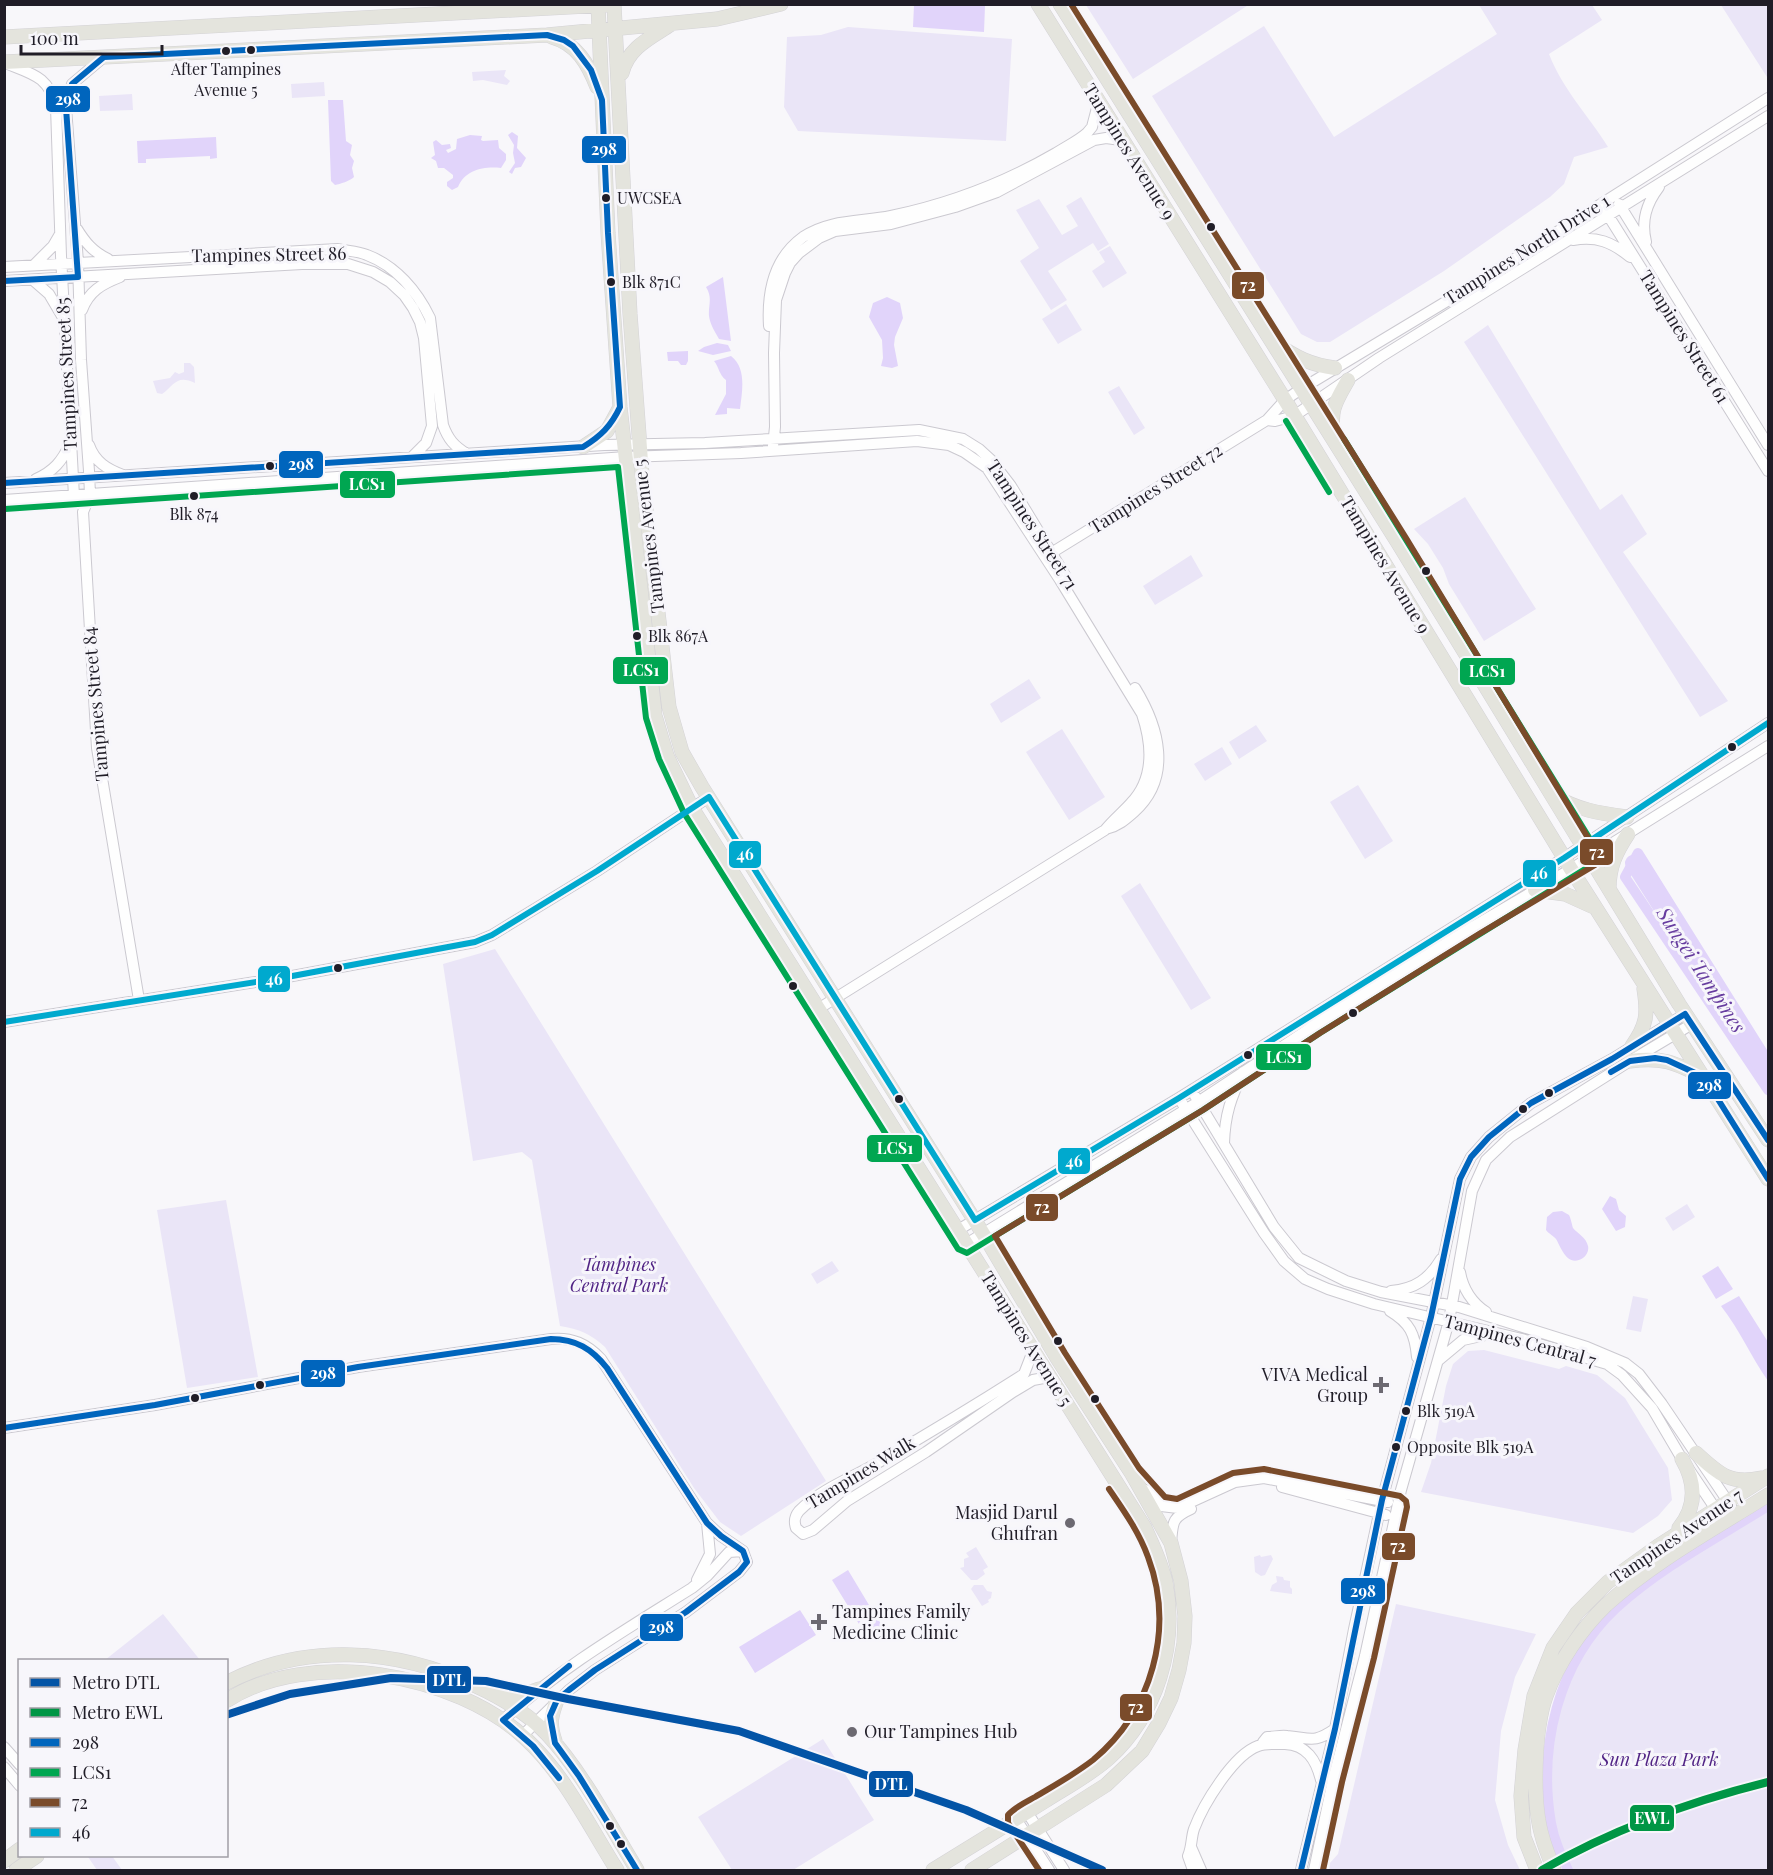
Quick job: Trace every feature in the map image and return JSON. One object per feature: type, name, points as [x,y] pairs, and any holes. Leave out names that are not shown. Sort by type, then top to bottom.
[{"type":"main road","points":[[4,63],[600,31],[717,19],[781,4]]},
{"type":"main road","name":"Tampines Avenue 9","points":[[1038,4],[1098,104],[1285,400],[1568,864],[1704,1077]]},
{"type":"main road","name":"Tampines Avenue 9","points":[[1060,4],[1336,444],[1609,891],[1768,1140]]},
{"type":"main road","name":"Tampines Avenue 5","points":[[598,5],[608,232],[620,407],[632,451],[669,708],[682,752],[975,1220],[1057,1358],[1132,1474],[1171,1543],[1181,1581],[1185,1616],[1184,1642],[1179,1670],[1171,1698],[1159,1724],[1142,1751],[1106,1785],[972,1870]]},
{"type":"main road","points":[[4,37],[556,6],[615,5]]},
{"type":"main road","name":"Tampines Avenue 5","points":[[615,5],[630,314],[632,451],[655,716],[667,756],[692,808],[1145,1528],[1160,1562],[1165,1583],[1169,1608],[1165,1664],[1152,1701],[1122,1745],[1098,1768],[933,1870]]},
{"type":"main road","points":[[619,83],[628,56],[640,45],[672,24]]},
{"type":"main road","points":[[547,35],[564,40],[573,46],[591,70],[602,100]]},
{"type":"main road","points":[[1269,338],[1297,358],[1317,366],[1335,368]]},
{"type":"main road","points":[[1336,444],[1331,421],[1332,412],[1348,380]]},
{"type":"main road","points":[[583,447],[607,431],[620,407]]},
{"type":"main road","points":[[1551,794],[1572,806],[1596,813],[1627,817]]},
{"type":"main road","points":[[1609,891],[1609,874],[1612,863],[1628,834]]},
{"type":"main road","points":[[1535,890],[1564,894],[1598,909]]},
{"type":"main road","points":[[1632,1046],[1640,1035],[1648,1011],[1643,982]]},
{"type":"main road","points":[[1630,1061],[1654,1058],[1667,1060],[1704,1077],[1768,1179]]},
{"type":"main road","points":[[1049,1377],[1056,1368],[1057,1358]]},
{"type":"main road","points":[[1696,1453],[1713,1469],[1728,1478],[1746,1480],[1768,1476]]},
{"type":"main road","points":[[1673,1536],[1689,1515],[1693,1500],[1691,1477],[1682,1459]]},
{"type":"main road","name":"Tampines Avenue 7","points":[[1537,1870],[1524,1838],[1521,1796],[1533,1696],[1553,1647],[1577,1613],[1608,1582],[1673,1536],[1768,1476]]},
{"type":"main road","name":"Tampines Avenue 7","points":[[1554,1870],[1541,1834],[1536,1793],[1536,1752],[1545,1698],[1557,1671],[1591,1622],[1616,1597],[1641,1577],[1768,1495]]},
{"type":"main road","points":[[228,1682],[278,1662],[301,1658],[367,1655],[417,1663],[443,1671],[492,1693],[536,1722],[555,1743],[575,1770],[637,1870]]},
{"type":"main road","points":[[228,1700],[273,1680],[304,1675],[352,1672],[389,1675],[419,1682],[456,1696],[503,1720],[523,1735],[563,1783],[616,1870]]},
{"type":"main road","points":[[492,1693],[519,1696],[539,1689]]},
{"type":"main road","points":[[555,1743],[550,1716],[557,1700]]},
{"type":"main road","points":[[4,1861],[18,1850]]},
{"type":"main road","points":[[20,1869],[36,1857]]},
{"type":"street","name":"Tampines Street 85","points":[[89,478],[78,262],[66,108],[72,84],[104,57]]},
{"type":"street","name":"Tampines Street 85","points":[[4,63],[36,75],[49,86],[56,107],[61,263],[74,496],[83,512]]},
{"type":"street","name":"Tampines North Drive 1","points":[[1285,400],[1467,289],[1768,98]]},
{"type":"street","points":[[774,353],[769,336],[768,320],[768,297],[771,283],[783,258],[803,238],[816,230],[842,221],[889,216],[953,200],[1029,167],[1087,133],[1092,127],[1098,104]]},
{"type":"street","name":"Tampines North Drive 1","points":[[1294,416],[1379,358],[1768,116]]},
{"type":"street","points":[[773,445],[776,300],[790,263],[803,249],[819,238],[843,230],[891,224],[956,207],[997,192],[1094,140],[1106,138],[1121,140]]},
{"type":"street","points":[[1673,158],[1681,171]]},
{"type":"street","points":[[1649,252],[1644,227],[1645,213],[1650,201],[1666,180]]},
{"type":"street","name":"Tampines Street 61","points":[[1614,196],[1768,445]]},
{"type":"street","name":"Tampines Street 61","points":[[1601,204],[1768,471]]},
{"type":"street","points":[[75,226],[90,247],[99,255],[111,260]]},
{"type":"street","points":[[33,266],[49,252],[60,234]]},
{"type":"street","points":[[1570,240],[1587,238],[1608,242],[1621,249],[1641,268]]},
{"type":"street","name":"Tampines Street 86","points":[[4,267],[338,249],[366,254],[393,270],[415,291],[430,318],[435,401],[432,426],[426,443],[411,457]]},
{"type":"street","name":"Tampines Street 86","points":[[4,281],[302,264],[348,264],[373,272],[390,282],[404,295],[420,322],[435,401],[447,437],[455,447],[467,454]]},
{"type":"street","points":[[80,316],[86,299],[95,290],[129,273]]},
{"type":"street","points":[[33,280],[55,301],[65,325]]},
{"type":"street","name":"Tampines Street 72","points":[[1048,555],[1267,420],[1285,400]]},
{"type":"street","name":"Tampines Street 72","points":[[1267,420],[1275,421],[1294,416]]},
{"type":"street","points":[[86,436],[92,453],[98,461],[125,476]]},
{"type":"street","name":"Tampines Street 71","points":[[632,451],[741,453],[773,445],[916,441],[949,445],[964,452],[987,468],[1048,555],[1142,714],[1150,750],[1144,785],[1133,802],[1105,830],[818,1009]]},
{"type":"street","points":[[31,481],[53,470],[59,464],[71,442]]},
{"type":"street","points":[[4,483],[583,447],[632,451]]},
{"type":"street","points":[[4,500],[632,451]]},
{"type":"street","name":"Tampines Street 84","points":[[89,478],[90,495],[83,512],[97,748],[139,1000]]},
{"type":"street","points":[[958,1230],[1568,864],[1586,852],[1627,817],[1768,723]]},
{"type":"street","points":[[1586,852],[1628,834],[1768,746]]},
{"type":"street","points":[[4,1022],[287,977],[475,942],[492,935],[597,871],[709,797]]},
{"type":"street","points":[[966,1244],[1535,890],[1568,864]]},
{"type":"street","points":[[1314,1870],[1333,1780],[1365,1656],[1398,1504],[1449,1321],[1472,1191],[1486,1160],[1509,1137],[1630,1061],[1689,1019]]},
{"type":"street","points":[[1301,1870],[1335,1729],[1379,1513],[1431,1317],[1460,1179],[1471,1157],[1489,1137],[1531,1103],[1564,1087],[1632,1046],[1673,1029]]},
{"type":"street","points":[[1224,1143],[1225,1119],[1230,1101],[1244,1072]]},
{"type":"street","name":"Tampines Central 7","points":[[1191,1090],[1243,1179],[1274,1227],[1299,1258],[1346,1281],[1382,1292],[1452,1306],[1495,1318],[1587,1347],[1625,1363],[1639,1374],[1737,1515]]},
{"type":"street","name":"Tampines Central 7","points":[[1179,1098],[1239,1196],[1284,1261],[1305,1279],[1378,1305],[1498,1333],[1607,1364],[1622,1375],[1652,1408],[1682,1459],[1725,1523]]},
{"type":"street","name":"Tampines Central 7","points":[[1460,1253],[1460,1274],[1463,1285],[1475,1305],[1495,1318]]},
{"type":"street","points":[[1382,1292],[1415,1287],[1428,1277],[1445,1254]]},
{"type":"street","name":"Tampines Central 7","points":[[1378,1305],[1403,1319],[1410,1328],[1416,1346],[1418,1363]]},
{"type":"street","points":[[1437,1362],[1462,1340],[1498,1333]]},
{"type":"street","points":[[4,1428],[155,1405],[358,1367],[563,1338],[585,1345],[601,1359],[707,1523],[743,1551],[747,1562],[739,1572],[686,1612],[595,1670],[557,1700],[523,1735]]},
{"type":"street","name":"Tampines Walk","points":[[1034,1351],[1024,1374],[819,1496],[796,1514],[794,1520],[796,1528],[801,1534],[808,1533],[847,1501],[926,1452],[1013,1392],[1033,1380],[1049,1377]]},
{"type":"street","points":[[1132,1474],[1154,1500],[1161,1506],[1167,1507],[1178,1508],[1235,1482],[1264,1478],[1398,1504]]},
{"type":"street","points":[[1171,1543],[1173,1523],[1176,1517],[1237,1488],[1251,1485],[1264,1484],[1287,1488],[1395,1518]]},
{"type":"street","points":[[692,1588],[710,1554],[707,1523]]},
{"type":"street","points":[[503,1720],[539,1689],[572,1665],[692,1588],[713,1571],[729,1552],[743,1551]]},
{"type":"street","points":[[1193,1870],[1188,1856],[1193,1832],[1199,1818],[1224,1778],[1245,1754],[1261,1744],[1267,1737],[1286,1736],[1311,1740],[1335,1729]]},
{"type":"street","points":[[1261,1744],[1296,1745],[1308,1752],[1317,1765],[1322,1783]]},
{"type":"street","points":[[4,1747],[18,1763]]},
{"type":"street","points":[[4,1767],[18,1784]]},
{"type":"street","points":[[1021,1815],[1032,1832],[1064,1870]]},
{"type":"street","points":[[1032,1832],[1049,1870]]},
{"type":"street","points":[[1191,1847],[1201,1870]]},
{"type":"green space","points":[[1086,4],[1250,4],[1133,79],[1086,5]]},
{"type":"green space","points":[[1479,5],[1592,5],[1602,20],[1549,54],[1569,91],[1608,147],[1574,157],[1564,184],[1550,197],[1444,271],[1330,342],[1317,342],[1301,334],[1152,96],[1264,26],[1334,137],[1497,34]]},
{"type":"green space","points":[[1721,5],[1768,5],[1767,77]]},
{"type":"green space","points":[[848,27],[1012,39],[1006,141],[798,131],[784,107],[787,37],[821,35]]},
{"type":"green space","points":[[506,70],[504,76],[510,81],[507,85],[483,80],[473,81],[472,72]]},
{"type":"green space","points":[[324,82],[325,96],[292,98],[291,84]]},
{"type":"green space","points":[[132,94],[133,110],[100,111],[99,96]]},
{"type":"green space","points":[[1081,197],[1109,244],[1098,251],[1093,243],[1048,271],[1067,300],[1051,310],[1020,261],[1039,248],[1016,210],[1039,199],[1062,235],[1078,226],[1066,206]]},
{"type":"green space","points":[[1110,246],[1127,273],[1103,288],[1092,271],[1105,262],[1099,252]]},
{"type":"green space","points":[[1066,304],[1082,330],[1058,344],[1042,319]]},
{"type":"green space","points":[[1488,325],[1600,510],[1622,494],[1647,534],[1623,552],[1728,701],[1700,717],[1464,342]]},
{"type":"green space","points":[[184,363],[190,363],[194,367],[195,383],[179,380],[162,394],[157,393],[153,381],[170,378],[175,372],[179,374],[184,372]]},
{"type":"green space","points":[[1119,386],[1145,428],[1134,435],[1108,392]]},
{"type":"green space","points":[[1465,497],[1536,609],[1484,641],[1449,584],[1443,568],[1428,544],[1414,529]]},
{"type":"green space","points":[[1191,555],[1203,576],[1155,605],[1143,586]]},
{"type":"green space","points":[[1029,679],[1041,698],[1001,723],[990,704]]},
{"type":"green space","points":[[1256,725],[1267,741],[1239,759],[1229,742]]},
{"type":"green space","points":[[1062,729],[1105,797],[1069,820],[1026,752]]},
{"type":"green space","points":[[1222,747],[1232,764],[1205,781],[1194,764]]},
{"type":"green space","points":[[1358,785],[1393,841],[1365,859],[1330,802]]},
{"type":"green space","points":[[1140,883],[1211,998],[1191,1010],[1121,896]]},
{"type":"green space","name":"Tampines Central Park","points":[[495,949],[826,1481],[741,1536],[720,1522],[694,1488],[605,1347],[584,1333],[560,1326],[532,1160],[522,1152],[473,1161],[443,964]]},
{"type":"green space","points":[[226,1200],[258,1377],[187,1388],[157,1210]]},
{"type":"green space","points":[[1687,1204],[1695,1217],[1673,1231],[1665,1218]]},
{"type":"green space","points":[[832,1261],[839,1271],[817,1284],[811,1274]]},
{"type":"green space","points":[[1633,1296],[1648,1299],[1641,1332],[1626,1329]]},
{"type":"green space","points":[[1484,1350],[1559,1369],[1566,1366],[1597,1375],[1625,1398],[1668,1468],[1672,1500],[1658,1516],[1633,1533],[1421,1492],[1431,1463],[1446,1386],[1453,1364],[1468,1351]]},
{"type":"green space","name":"Sun Plaza Park","points":[[1768,1509],[1768,1870],[1570,1870],[1557,1832],[1550,1794],[1550,1757],[1556,1720],[1567,1684],[1585,1651],[1609,1620],[1653,1581]]},
{"type":"green space","points":[[976,1547],[988,1567],[983,1570],[985,1574],[977,1580],[971,1580],[960,1568],[964,1567],[964,1559],[969,1557],[966,1553]]},
{"type":"green space","points":[[1260,1555],[1261,1557],[1271,1555],[1273,1559],[1265,1575],[1261,1576],[1255,1572],[1254,1557]]},
{"type":"green space","points":[[1276,1576],[1290,1581],[1292,1594],[1270,1591],[1272,1585],[1277,1582]]},
{"type":"green space","points":[[974,1585],[983,1585],[987,1591],[992,1592],[989,1602],[982,1606],[971,1589]]},
{"type":"green space","points":[[1396,1604],[1536,1634],[1515,1677],[1501,1731],[1495,1800],[1508,1845],[1520,1870],[1329,1870],[1330,1863],[1338,1854]]},
{"type":"green space","points":[[163,1614],[199,1659],[106,1659]]},
{"type":"green space","points":[[823,1739],[874,1820],[793,1870],[732,1870],[698,1817]]},
{"type":"green space","points":[[88,1857],[113,1857],[122,1870],[97,1870]]},
{"type":"shaded area","points":[[914,5],[985,6],[984,32],[913,27]]},
{"type":"shaded area","points":[[328,100],[343,100],[346,141],[352,145],[350,155],[354,161],[352,168],[354,177],[335,185],[331,181]]},
{"type":"shaded area","points":[[512,132],[518,136],[517,148],[526,158],[521,167],[515,168],[512,174],[509,172],[515,163],[514,145],[508,135]]},
{"type":"shaded area","points":[[470,135],[482,136],[483,141],[498,140],[499,148],[506,154],[506,160],[501,168],[488,168],[470,173],[458,187],[452,190],[447,186],[447,182],[453,178],[453,175],[444,168],[438,168],[436,161],[431,158],[435,155],[433,142],[436,140],[442,145],[450,144],[451,148],[446,150],[448,153],[456,149],[457,139]]},
{"type":"shaded area","points":[[216,137],[217,158],[210,159],[210,156],[146,159],[146,163],[138,163],[137,141]]},
{"type":"shaded area","points":[[723,277],[731,341],[719,339],[709,316],[710,298],[706,287]]},
{"type":"shaded area","points":[[887,297],[900,303],[903,318],[894,345],[898,366],[892,368],[881,366],[882,340],[869,317],[873,303]]},
{"type":"shaded area","points":[[717,343],[728,345],[731,351],[713,355],[698,351],[704,347]]},
{"type":"shaded area","points":[[688,351],[686,365],[681,365],[678,361],[668,361],[667,352]]},
{"type":"shaded area","points":[[731,356],[736,361],[741,374],[740,409],[727,408],[727,414],[715,415],[726,394],[726,380],[714,361]]},
{"type":"shaded area","points":[[1610,1196],[1616,1199],[1619,1210],[1626,1216],[1625,1227],[1616,1231],[1602,1209]]},
{"type":"shaded area","points":[[1562,1211],[1569,1215],[1573,1228],[1587,1243],[1588,1251],[1583,1258],[1573,1260],[1565,1255],[1556,1239],[1546,1230],[1547,1217],[1553,1212]]},
{"type":"shaded area","points":[[1718,1266],[1733,1289],[1716,1299],[1702,1276]]},
{"type":"shaded area","points":[[1739,1296],[1768,1342],[1768,1381],[1721,1306]]},
{"type":"shaded area","points":[[848,1570],[869,1605],[859,1624],[832,1580]]},
{"type":"shaded area","points":[[872,1609],[884,1629],[869,1639],[862,1628]]},
{"type":"shaded area","points":[[800,1610],[816,1635],[755,1673],[739,1647]]},
{"type":"waterway","points":[[1768,1061],[1638,853],[1625,877],[1768,1090]]},
{"type":"waterway","name":"Sungei Tampines","points":[[1633,863],[1768,1076]]},
{"type":"waterway","points":[[1568,1870],[1551,1823],[1548,1765],[1557,1707],[1580,1654],[1596,1630],[1633,1593],[1690,1554],[1768,1506]]},
{"type":"metro line","name":"DTL","points":[[228,1714],[290,1694],[391,1678],[486,1681],[739,1731],[966,1810],[1102,1870]]},
{"type":"metro line","name":"EWL","points":[[1542,1870],[1596,1842],[1652,1818],[1709,1798],[1768,1782]]},
{"type":"transit line","name":"72","points":[[1071,4],[1406,538],[1599,856],[1595,865],[1479,934],[1320,1033],[1203,1110],[995,1236],[1065,1353],[1139,1468],[1165,1497],[1177,1499],[1233,1473],[1264,1469],[1400,1496],[1406,1501],[1407,1507],[1374,1658],[1342,1782],[1323,1870]]},
{"type":"transit line","name":"298","points":[[4,281],[78,277],[66,108],[72,84],[104,57],[547,35],[564,40],[573,46],[591,70],[602,100],[620,407],[605,430],[583,447],[4,483]]},
{"type":"transit line","name":"LCS1","points":[[1286,421],[1329,492]]},
{"type":"transit line","name":"LCS1","points":[[5,509],[618,467],[646,718],[659,759],[684,813],[958,1249],[967,1253],[1203,1110],[1320,1033],[1598,861],[1598,852],[1344,439]]},
{"type":"transit line","name":"46","points":[[4,1022],[287,977],[475,942],[492,935],[597,871],[709,797],[975,1220],[1179,1098],[1564,858],[1768,723]]},
{"type":"transit line","name":"298","points":[[1301,1870],[1335,1729],[1382,1500],[1431,1317],[1460,1179],[1471,1157],[1489,1137],[1531,1103],[1612,1059],[1685,1014],[1768,1140]]},
{"type":"transit line","name":"298","points":[[1611,1072],[1630,1061],[1655,1058],[1667,1060],[1704,1077],[1768,1179]]},
{"type":"transit line","name":"298","points":[[4,1428],[155,1405],[358,1367],[551,1339],[576,1343],[589,1350],[607,1368],[707,1523],[743,1551],[747,1562],[739,1572],[686,1612],[595,1670],[569,1690],[557,1700],[550,1716],[555,1743],[579,1776],[637,1870]]},
{"type":"transit line","name":"72","points":[[1039,1870],[1008,1823],[1008,1815],[1017,1807],[1086,1765],[1113,1740],[1130,1718],[1143,1693],[1153,1667],[1158,1640],[1159,1612],[1156,1584],[1148,1557],[1136,1530],[1109,1489]]},
{"type":"transit line","name":"298","points":[[559,1778],[533,1746],[503,1720],[569,1666]]},
{"type":"place","name":"After Tampines Avenue 5","points":[[226,51]]},
{"type":"place","name":"UWCSEA","points":[[606,198]]},
{"type":"place","name":"Blk 871C","points":[[611,282]]},
{"type":"place","name":"Blk 874","points":[[194,496]]},
{"type":"place","name":"Blk 867A","points":[[637,636]]},
{"type":"place","name":"VIVA Medical Group","points":[[1381,1385]]},
{"type":"place","name":"Blk 519A","points":[[1406,1411]]},
{"type":"place","name":"Opposite Blk 519A","points":[[1396,1447]]},
{"type":"place","name":"Masjid Darul Ghufran","points":[[1070,1523]]},
{"type":"place","name":"Tampines Family Medicine Clinic","points":[[819,1622]]},
{"type":"place","name":"Our Tampines Hub","points":[[852,1732]]}]
